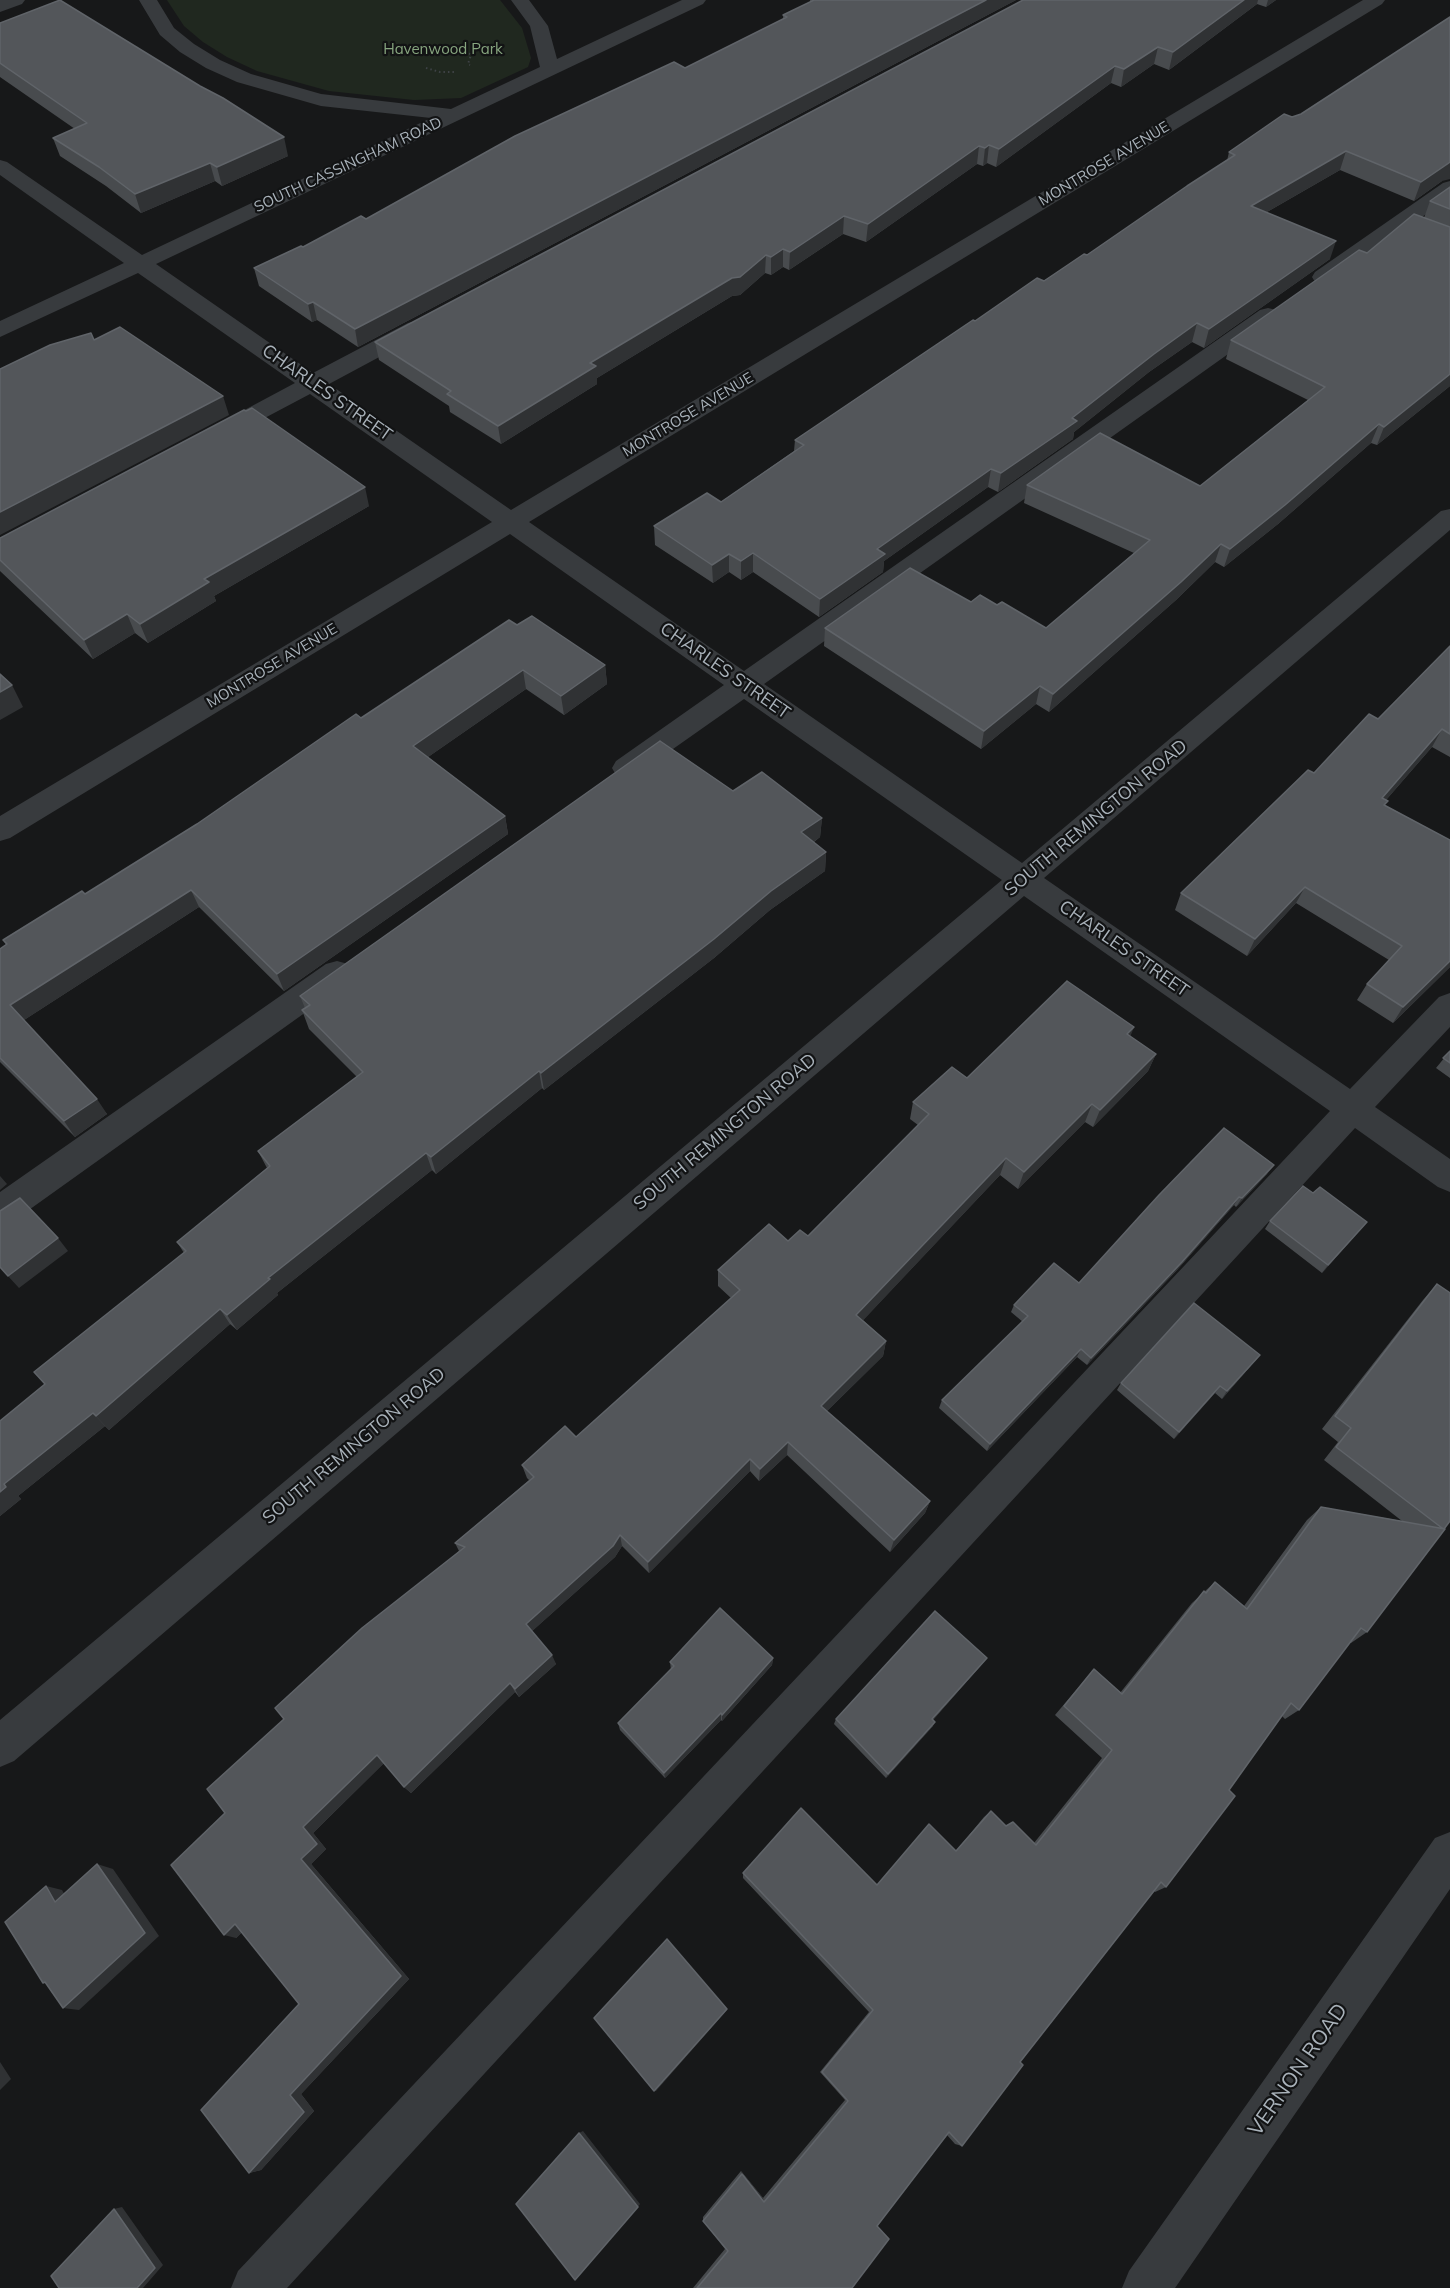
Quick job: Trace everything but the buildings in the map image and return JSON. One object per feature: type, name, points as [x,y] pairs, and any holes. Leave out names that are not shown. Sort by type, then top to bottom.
[{"type":"street","points":[[0,6],[16,0]]},
{"type":"street","points":[[148,0],[167,31],[187,48],[213,64],[244,78],[321,100],[454,115]]},
{"type":"street","points":[[520,0],[539,26],[550,68]]},
{"type":"street","name":"SOUTH CASSINGHAM ROAD","points":[[0,330],[697,0]]},
{"type":"street","name":"MONTROSE AVENUE","points":[[0,831],[1376,0]]},
{"type":"street","name":"CHARLES STREET","points":[[0,166],[1450,1177]]},
{"type":"street","points":[[607,782],[1296,296],[1412,225],[1450,187]]},
{"type":"street","points":[[198,444],[438,316]]},
{"type":"street","name":"SOUTH REMINGTON ROAD","points":[[0,1747],[1450,517]]},
{"type":"street","points":[[0,1210],[353,962]]},
{"type":"street","points":[[255,2288],[1450,1006]]},
{"type":"street","name":"VERNON ROAD","points":[[1146,2288],[1450,1853]]},
{"type":"green space","name":"Havenwood Park","points":[[167,0],[500,0],[522,28],[531,58],[528,67],[461,98],[414,100],[329,91],[257,71],[227,57],[203,42],[184,26]]}]
